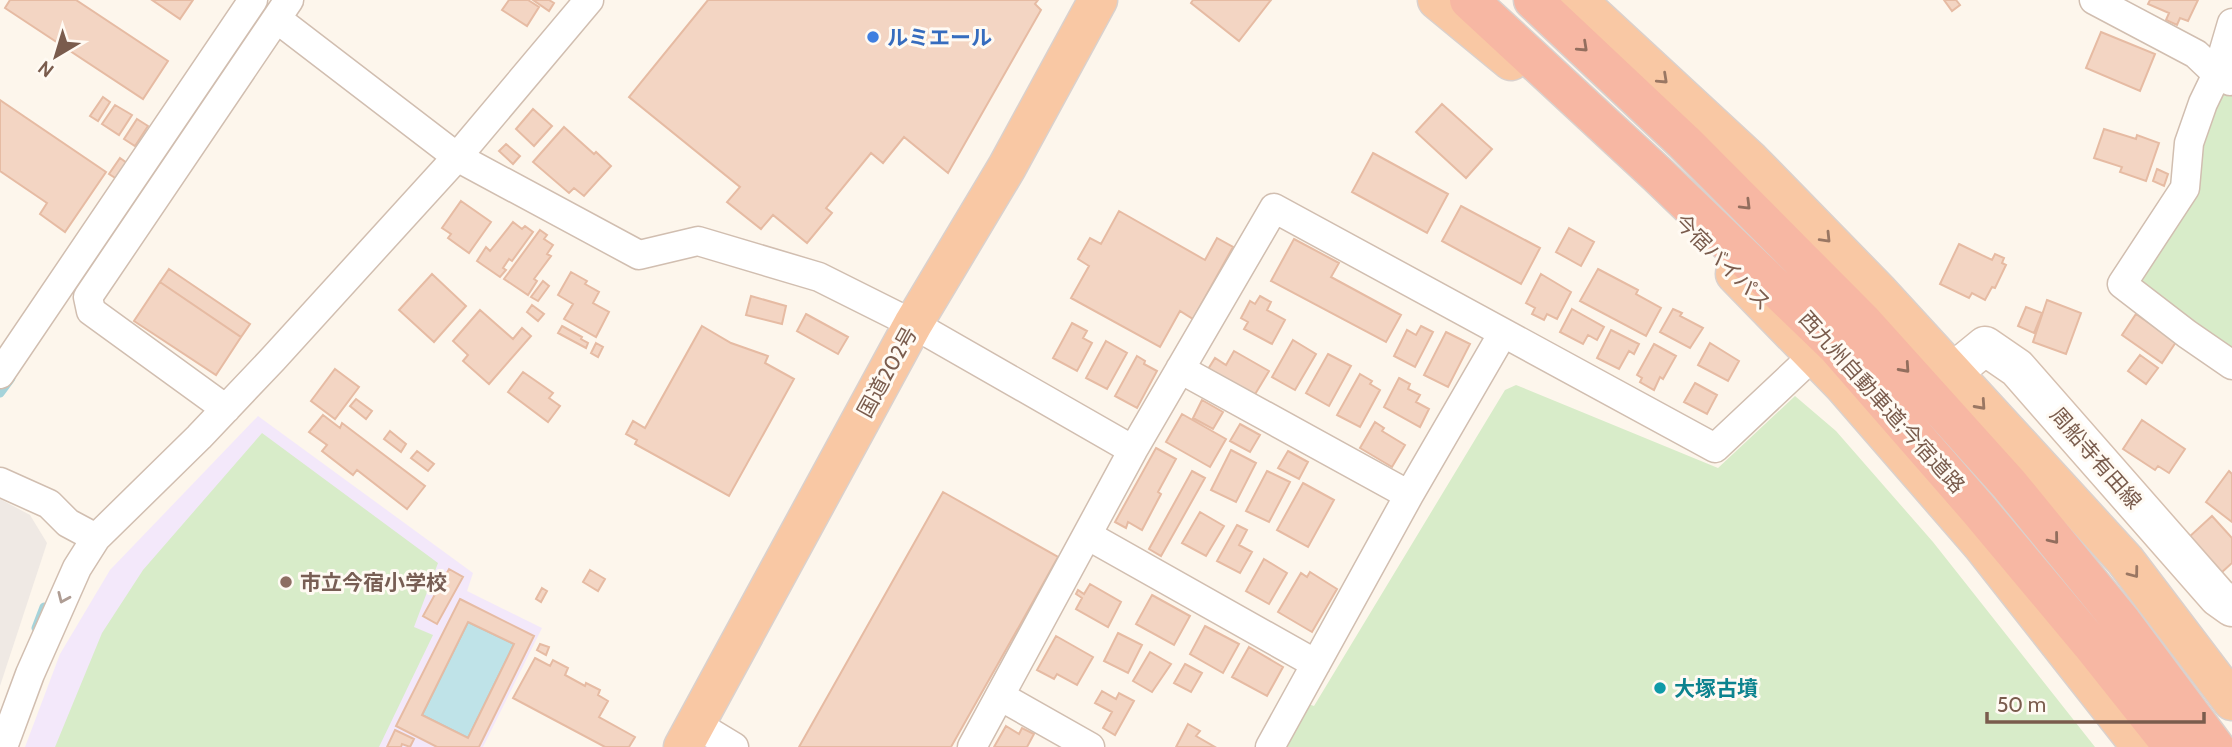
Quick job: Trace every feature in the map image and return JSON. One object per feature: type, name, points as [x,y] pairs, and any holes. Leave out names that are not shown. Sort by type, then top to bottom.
[{"type":"highway","name":"国道202号","points":[[689,736],[913,324],[1006,167],[1098,0]]},
{"type":"highway","name":"今宿バイパス","points":[[1437,0],[1534,80],[1621,161],[1815,355],[1982,545],[2141,747]]},
{"type":"highway","name":"西九州自動車道;今宿道路","points":[[1469,0],[1647,164],[1836,345],[2091,644],[2173,747]]},
{"type":"highway","name":"西九州自動車道;今宿道路","points":[[1533,0],[1684,142],[1863,321],[2009,484],[2122,622],[2215,747]]},
{"type":"highway","points":[[1577,0],[1750,160],[1878,292],[2125,560],[2232,701]]},
{"type":"main road","name":"周船寺有田線","points":[[1952,373],[1985,346],[2017,368],[2218,597],[2232,607]]},
{"type":"street","points":[[0,374],[253,0]]},
{"type":"street","points":[[3,747],[30,674],[77,568],[96,538],[226,409],[457,157],[589,0]]},
{"type":"street","points":[[2094,0],[2196,54],[2225,78]]},
{"type":"street","points":[[226,409],[91,312],[88,297],[283,9],[457,157],[639,255],[698,241],[819,276],[913,324],[1133,450]]},
{"type":"street","points":[[2232,23],[2225,78],[2203,103],[2189,143],[2185,188],[2122,284],[2232,365]]},
{"type":"street","points":[[972,747],[1133,450],[1274,208],[1715,447],[1815,355]]},
{"type":"street","points":[[1270,747],[1409,495],[1503,333]]},
{"type":"street","points":[[1180,369],[1409,495]]},
{"type":"street","points":[[0,482],[49,504],[68,523],[96,538]]},
{"type":"street","points":[[1087,535],[1316,664]]},
{"type":"street","points":[[1000,696],[1090,747]]},
{"type":"street","points":[[689,736],[734,747]]},
{"type":"shaded area","name":"市立今宿小学校","points":[[258,416],[473,573],[467,591],[542,628],[483,747],[25,747],[60,654],[110,570]]},
{"type":"shaded area","points":[[0,499],[30,515],[47,543],[0,686]]},
{"type":"green space","points":[[2232,92],[2232,352],[2142,287],[2142,275],[2195,167],[2217,96]]},
{"type":"green space","points":[[1516,385],[1718,468],[1795,396],[1836,431],[1933,542],[2095,747],[1284,747],[1308,704],[1314,706],[1505,390]]},
{"type":"green space","name":"市立今宿小学校","points":[[262,433],[438,563],[414,627],[433,635],[379,747],[55,747],[102,633],[143,570]]},
{"type":"water","points":[[468,622],[514,644],[468,738],[422,715]]},
{"type":"building","points":[[10,0],[76,0],[168,61],[143,99],[5,8]]},
{"type":"building","points":[[152,0],[193,0],[180,19]]},
{"type":"building","points":[[509,0],[528,0],[539,7],[527,26],[502,10]]},
{"type":"building","points":[[533,0],[549,0],[554,3],[549,11]]},
{"type":"building","points":[[708,0],[1038,0],[1035,4],[1041,10],[948,173],[904,137],[883,163],[871,153],[826,208],[832,213],[807,243],[773,215],[761,229],[727,202],[740,187],[629,97]]},
{"type":"building","points":[[1193,0],[1271,0],[1239,41],[1191,3]]},
{"type":"building","points":[[1944,0],[1956,0],[1960,5],[1952,11]]},
{"type":"building","points":[[2150,0],[2198,0],[2188,21],[2180,18],[2177,25],[2166,20],[2169,13],[2148,4]]},
{"type":"building","points":[[2101,32],[2155,54],[2140,91],[2086,68]]},
{"type":"building","points":[[103,97],[110,102],[98,121],[90,116]]},
{"type":"building","points":[[0,100],[106,172],[65,232],[40,214],[47,203],[0,171]]},
{"type":"building","points":[[1442,104],[1492,149],[1466,178],[1416,132]]},
{"type":"building","points":[[115,105],[132,115],[119,135],[102,124]]},
{"type":"building","points":[[533,109],[552,126],[534,146],[516,129]]},
{"type":"building","points":[[137,119],[148,126],[135,146],[124,139]]},
{"type":"building","points":[[564,127],[611,166],[584,196],[574,188],[569,193],[533,162]]},
{"type":"building","points":[[2104,129],[2136,139],[2137,135],[2159,143],[2146,181],[2120,172],[2122,167],[2094,158]]},
{"type":"building","points":[[506,144],[520,156],[513,164],[499,151]]},
{"type":"building","points":[[1373,153],[1448,194],[1427,233],[1352,192]]},
{"type":"building","points":[[120,158],[127,163],[117,179],[109,174]]},
{"type":"building","points":[[2157,169],[2168,174],[2164,186],[2153,181]]},
{"type":"building","points":[[461,201],[491,222],[469,253],[448,238],[451,234],[442,228]]},
{"type":"building","points":[[1461,206],[1540,248],[1521,284],[1442,241]]},
{"type":"building","points":[[1119,211],[1205,260],[1217,238],[1233,247],[1193,319],[1180,311],[1160,347],[1071,298],[1089,266],[1078,259],[1090,238],[1101,244]]},
{"type":"building","points":[[513,222],[522,229],[525,226],[533,232],[512,261],[509,259],[503,268],[506,270],[500,277],[477,261],[486,247],[490,251]]},
{"type":"building","points":[[1569,228],[1594,242],[1581,266],[1556,252]]},
{"type":"building","points":[[540,230],[547,235],[544,239],[553,245],[547,254],[551,256],[534,279],[537,281],[528,295],[504,279]]},
{"type":"building","points":[[1294,239],[1339,263],[1331,277],[1401,315],[1386,342],[1271,281]]},
{"type":"building","points":[[1959,244],[1992,260],[1995,254],[2004,258],[2002,263],[2006,265],[1995,288],[1992,287],[1985,300],[1972,293],[1969,298],[1940,284]]},
{"type":"building","points":[[169,269],[250,324],[241,337],[160,282]]},
{"type":"building","points":[[1598,269],[1638,290],[1636,294],[1661,308],[1646,336],[1580,301]]},
{"type":"building","points":[[571,272],[599,292],[593,303],[609,312],[596,337],[564,319],[573,304],[558,295]]},
{"type":"building","points":[[432,274],[466,306],[434,342],[399,310]]},
{"type":"building","points":[[1541,274],[1571,292],[1557,319],[1547,314],[1544,320],[1532,314],[1535,308],[1526,303]]},
{"type":"building","points":[[543,281],[549,286],[538,301],[531,297]]},
{"type":"building","points":[[160,282],[241,337],[216,375],[134,321]]},
{"type":"building","points":[[751,296],[786,306],[782,324],[746,315]]},
{"type":"building","points":[[1260,296],[1271,302],[1267,310],[1285,320],[1272,344],[1244,329],[1248,322],[1241,318],[1250,301],[1255,304]]},
{"type":"building","points":[[2047,300],[2081,313],[2066,354],[2033,342]]},
{"type":"building","points":[[532,305],[544,314],[538,321],[527,312]]},
{"type":"building","points":[[2026,307],[2042,313],[2034,333],[2018,326]]},
{"type":"building","points":[[1572,309],[1604,327],[1597,340],[1588,335],[1583,344],[1560,332]]},
{"type":"building","points":[[1673,309],[1682,313],[1680,316],[1703,328],[1690,348],[1660,332]]},
{"type":"building","points":[[480,310],[513,339],[522,328],[531,336],[489,384],[463,361],[468,355],[453,341]]},
{"type":"building","points":[[806,314],[848,337],[838,354],[797,331]]},
{"type":"building","points":[[2136,314],[2176,342],[2162,363],[2122,335]]},
{"type":"building","points":[[1072,323],[1087,331],[1083,338],[1092,343],[1077,371],[1053,358]]},
{"type":"building","points":[[562,326],[582,337],[581,339],[588,343],[586,348],[558,333]]},
{"type":"building","points":[[702,326],[731,343],[768,356],[765,363],[794,379],[729,496],[635,444],[637,440],[626,434],[633,421],[645,428]]},
{"type":"building","points":[[1421,326],[1433,332],[1415,367],[1394,356],[1407,330],[1416,335]]},
{"type":"building","points":[[1611,330],[1639,344],[1634,354],[1629,351],[1619,369],[1597,358]]},
{"type":"building","points":[[1446,332],[1470,344],[1448,387],[1424,375]]},
{"type":"building","points":[[1293,340],[1316,354],[1295,390],[1272,377]]},
{"type":"building","points":[[1106,341],[1127,353],[1107,389],[1086,378]]},
{"type":"building","points":[[596,343],[603,347],[598,357],[591,353]]},
{"type":"building","points":[[1710,343],[1739,361],[1728,381],[1698,365]]},
{"type":"building","points":[[1654,344],[1676,356],[1654,390],[1640,382],[1642,378],[1637,375]]},
{"type":"building","points":[[1234,351],[1269,371],[1251,401],[1205,374],[1215,358],[1226,365]]},
{"type":"building","points":[[1328,354],[1351,366],[1329,406],[1306,393]]},
{"type":"building","points":[[2140,355],[2158,368],[2146,384],[2128,371]]},
{"type":"building","points":[[1137,356],[1145,361],[1144,364],[1157,371],[1137,408],[1115,396]]},
{"type":"building","points":[[335,369],[359,387],[335,419],[311,401]]},
{"type":"building","points":[[523,372],[553,393],[549,398],[560,406],[548,422],[508,392]]},
{"type":"building","points":[[1360,374],[1380,390],[1360,427],[1337,415]]},
{"type":"building","points":[[1399,378],[1410,384],[1408,389],[1420,395],[1416,402],[1429,409],[1420,427],[1384,407]]},
{"type":"building","points":[[1695,383],[1717,395],[1707,414],[1684,402]]},
{"type":"building","points":[[356,399],[372,411],[366,419],[350,406]]},
{"type":"building","points":[[1202,400],[1223,412],[1213,429],[1193,418]]},
{"type":"building","points":[[1182,414],[1226,439],[1210,467],[1166,442]]},
{"type":"building","points":[[323,415],[340,428],[342,423],[425,486],[407,509],[357,470],[353,475],[322,451],[327,445],[309,432]]},
{"type":"building","points":[[2142,420],[2185,449],[2169,473],[2158,466],[2155,470],[2123,449]]},
{"type":"building","points":[[1375,422],[1384,428],[1382,431],[1405,445],[1392,467],[1360,448]]},
{"type":"building","points":[[1240,424],[1260,435],[1250,452],[1230,441]]},
{"type":"building","points":[[390,431],[406,444],[401,452],[384,439]]},
{"type":"building","points":[[1156,448],[1176,459],[1142,530],[1128,522],[1126,528],[1115,522]]},
{"type":"building","points":[[1231,450],[1256,463],[1236,502],[1211,490]]},
{"type":"building","points":[[417,451],[434,464],[428,471],[411,458]]},
{"type":"building","points":[[1288,451],[1308,462],[1299,479],[1278,468]]},
{"type":"building","points":[[1192,471],[1205,478],[1161,556],[1149,549]]},
{"type":"building","points":[[1267,471],[1290,482],[1269,522],[1246,511]]},
{"type":"building","points":[[2229,471],[2232,474],[2232,522],[2206,502]]},
{"type":"building","points":[[1303,483],[1334,500],[1308,547],[1277,530]]},
{"type":"building","points":[[943,492],[1058,557],[1025,616],[951,747],[799,747]]},
{"type":"building","points":[[1200,512],[1224,526],[1206,556],[1182,543]]},
{"type":"building","points":[[2212,516],[2232,538],[2232,563],[2221,573],[2188,538]]},
{"type":"building","points":[[1237,525],[1247,530],[1239,545],[1252,552],[1240,573],[1217,561]]},
{"type":"building","points":[[1264,559],[1287,573],[1269,604],[1246,591]]},
{"type":"building","points":[[449,569],[463,577],[437,624],[423,616]]},
{"type":"building","points":[[590,570],[605,579],[598,591],[583,582]]},
{"type":"building","points":[[1310,572],[1337,589],[1312,632],[1278,612],[1301,573],[1307,577]]},
{"type":"building","points":[[1090,584],[1121,602],[1108,627],[1076,609],[1082,598],[1076,594],[1078,590],[1084,594]]},
{"type":"building","points":[[542,588],[547,591],[541,602],[536,599]]},
{"type":"building","points":[[1152,595],[1190,616],[1174,645],[1136,624]]},
{"type":"building","points":[[460,599],[534,636],[479,747],[437,747],[396,726]],"holes":[[[468,622],[514,644],[468,738],[422,715]]]},
{"type":"building","points":[[1205,626],[1239,644],[1223,673],[1190,654]]},
{"type":"building","points":[[1118,633],[1142,645],[1128,673],[1104,661]]},
{"type":"building","points":[[1056,636],[1093,657],[1077,685],[1057,674],[1054,679],[1037,670]]},
{"type":"building","points":[[540,644],[549,647],[546,655],[537,650]]},
{"type":"building","points":[[1249,647],[1283,667],[1267,696],[1232,677]]},
{"type":"building","points":[[1150,652],[1171,664],[1152,692],[1133,681]]},
{"type":"building","points":[[535,658],[550,666],[553,660],[568,668],[565,675],[585,686],[586,683],[600,690],[598,695],[608,701],[599,717],[635,737],[629,747],[605,747],[513,698]]},
{"type":"building","points":[[1185,664],[1202,673],[1191,692],[1174,683]]},
{"type":"building","points":[[1102,691],[1116,699],[1119,693],[1134,701],[1115,735],[1103,728],[1112,712],[1095,703]]},
{"type":"building","points":[[1188,724],[1200,731],[1196,736],[1215,747],[1176,747]]},
{"type":"building","points":[[1006,726],[1019,734],[1022,728],[1034,734],[1027,747],[994,747]]},
{"type":"building","points":[[395,730],[414,739],[410,747],[402,744],[401,747],[387,747]]},
{"type":"waterway","points":[[0,393],[11,378]]},
{"type":"waterway","points":[[36,628],[44,607]]},
{"type":"place","name":"ルミエール","points":[[873,37]]},
{"type":"place","name":"市立今宿小学校","points":[[286,582]]},
{"type":"place","name":"大塚古墳","points":[[1660,688]]}]
